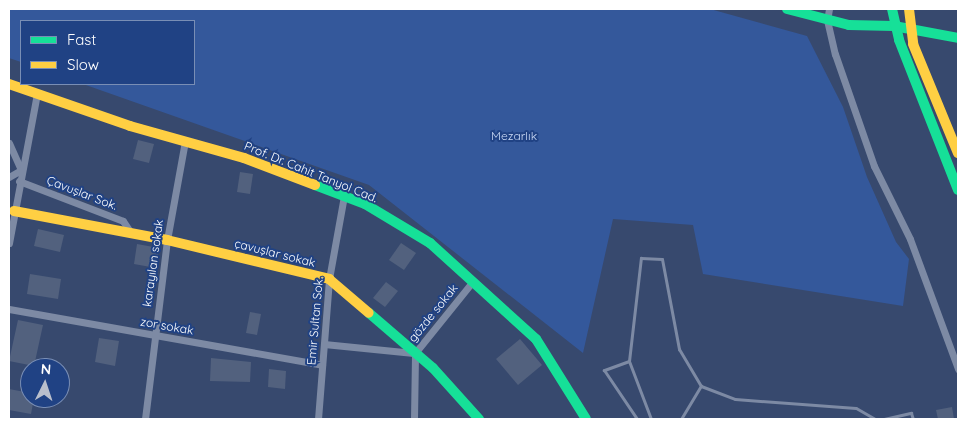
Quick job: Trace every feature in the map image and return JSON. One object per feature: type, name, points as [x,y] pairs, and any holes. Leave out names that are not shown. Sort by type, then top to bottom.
[{"type":"street","points":[[787,9],[849,26],[894,26],[958,38]]},
{"type":"street","points":[[829,9],[828,20],[835,54],[874,166],[910,239],[958,369]]},
{"type":"street","points":[[892,9],[894,26],[958,190]]},
{"type":"street","points":[[908,9],[913,44],[958,153]]},
{"type":"street","name":"Prof. Dr. Cahit Tanyol Cad.","points":[[9,84],[185,141],[244,158],[365,204],[430,243],[536,339],[586,419]]},
{"type":"street","points":[[9,243],[21,170],[37,94]]},
{"type":"street","name":"karayılan sokak","points":[[145,419],[167,240],[185,141]]},
{"type":"street","points":[[9,143],[21,170]]},
{"type":"street","points":[[9,177],[21,170]]},
{"type":"street","name":"Çavuşlar Sok.","points":[[19,182],[123,220],[131,233]]},
{"type":"street","name":"Emir Sultan Sok.","points":[[318,419],[329,278],[344,196]]},
{"type":"street","name":"çavuşlar sokak","points":[[14,210],[167,240],[329,278],[415,353],[479,419]]},
{"type":"street","name":"gözde sokak","points":[[414,419],[415,353],[472,281]]},
{"type":"street","name":"zor sokak","points":[[9,309],[322,365]]},
{"type":"street","points":[[324,344],[415,353]]},
{"type":"lane","points":[[651,419],[629,361],[641,258],[662,259],[679,350],[701,386],[736,399],[856,408],[875,419]]},
{"type":"lane","points":[[629,361],[604,370],[637,419]]},
{"type":"lane","points":[[681,419],[701,386]]},
{"type":"lane","points":[[884,419],[911,413],[913,419]]},
{"type":"green space","name":"Mezarlık","points":[[9,9],[710,9],[807,36],[843,107],[867,177],[896,242],[909,259],[903,306],[703,274],[693,225],[613,219],[583,353],[369,185],[86,85],[195,85],[195,20],[20,20],[20,62],[9,58]]},
{"type":"building","points":[[138,140],[154,144],[149,163],[133,159]]},
{"type":"building","points":[[240,172],[253,174],[250,194],[237,192]]},
{"type":"building","points":[[38,229],[64,235],[60,252],[34,246]]},
{"type":"building","points":[[401,243],[416,253],[404,270],[389,260]]},
{"type":"building","points":[[137,244],[159,248],[156,268],[134,264]]},
{"type":"building","points":[[30,274],[61,279],[58,299],[27,294]]},
{"type":"building","points":[[386,282],[398,291],[385,307],[373,298]]},
{"type":"building","points":[[250,312],[261,314],[257,335],[246,333]]},
{"type":"building","points":[[18,320],[43,325],[36,358],[20,358],[20,363],[9,361]]},
{"type":"building","points":[[99,338],[119,341],[115,366],[95,362]]},
{"type":"building","points":[[520,339],[542,365],[518,385],[496,359]]},
{"type":"building","points":[[211,358],[251,362],[250,382],[210,381]]},
{"type":"building","points":[[269,369],[286,371],[285,389],[268,387]]},
{"type":"building","points":[[9,389],[20,391],[20,408],[32,408],[31,414],[9,410]]},
{"type":"building","points":[[952,407],[954,419],[938,419],[936,410]]},
{"type":"traffic: fast","points":[[787,9],[849,25],[894,26],[958,38]]},
{"type":"traffic: fast","points":[[892,9],[899,40],[958,190]]},
{"type":"traffic: fast","points":[[315,185],[365,204],[430,243],[536,339],[586,419]]},
{"type":"traffic: fast","points":[[369,313],[433,368],[479,419]]},
{"type":"traffic: slow","points":[[909,9],[913,44],[958,153]]},
{"type":"traffic: slow","points":[[9,84],[130,126],[244,158],[315,185]]},
{"type":"traffic: slow","points":[[14,211],[167,240],[329,279],[369,313]]}]
